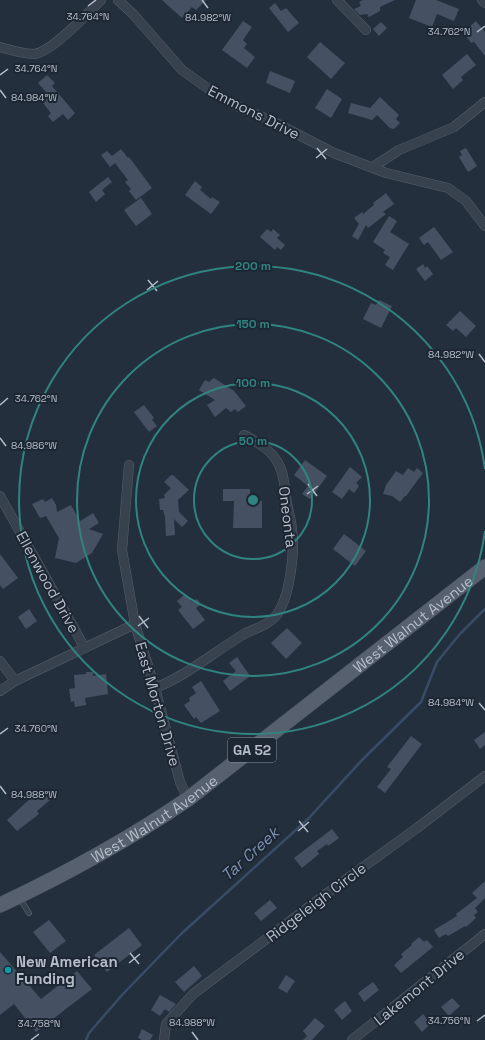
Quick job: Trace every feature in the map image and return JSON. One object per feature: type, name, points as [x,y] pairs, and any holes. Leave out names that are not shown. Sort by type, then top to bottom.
[{"type":"main road","name":"West Walnut Avenue","points":[[0,905],[98,856],[158,819],[188,798],[485,567]]},
{"type":"street","points":[[0,47],[16,52],[35,54],[53,45],[101,0]]},
{"type":"street","name":"Emmons Drive","points":[[118,0],[182,70],[217,95],[334,153],[386,173],[448,188],[466,201],[485,226]]},
{"type":"street","points":[[337,0],[366,30]]},
{"type":"street","points":[[482,0],[485,3]]},
{"type":"street","points":[[373,167],[399,150],[454,127],[485,102]]},
{"type":"street","name":"Oneonta","points":[[155,688],[171,681],[247,633],[263,626],[275,617],[282,606],[293,560],[292,530],[283,476],[277,461],[269,452],[255,441],[244,435]]},
{"type":"street","name":"East Morton Drive","points":[[129,465],[122,550],[135,624],[155,688],[180,782],[188,798]]},
{"type":"street","name":"Ellenwood Drive","points":[[0,496],[84,648]]},
{"type":"street","points":[[0,691],[15,681],[135,624]]},
{"type":"street","points":[[0,661],[15,681]]},
{"type":"street","name":"Ridgeleigh Circle","points":[[164,1040],[166,1024],[193,994],[485,776]]},
{"type":"street","name":"Lakemont Drive","points":[[352,1040],[485,934]]},
{"type":"street","points":[[362,1033],[369,1040]]},
{"type":"lane","points":[[18,896],[29,913]]},
{"type":"building","points":[[162,0],[206,0],[196,10],[192,7],[182,18]]},
{"type":"building","points":[[363,0],[395,0],[380,7],[380,11],[369,17],[367,14],[360,15],[354,9],[361,6],[359,2]]},
{"type":"building","points":[[416,0],[436,0],[459,9],[454,21],[437,14],[432,27],[409,18]]},
{"type":"building","points":[[275,3],[281,11],[286,8],[299,23],[288,32],[269,8]]},
{"type":"building","points":[[243,21],[252,27],[243,40],[247,44],[244,48],[255,57],[247,68],[222,50]]},
{"type":"building","points":[[476,21],[485,32],[485,56],[474,42],[471,43],[466,36],[471,32],[468,28]]},
{"type":"building","points":[[381,22],[387,28],[379,36],[373,29]]},
{"type":"building","points":[[320,42],[345,63],[331,79],[307,57]]},
{"type":"building","points":[[467,54],[476,65],[461,77],[463,80],[453,89],[442,75]]},
{"type":"building","points":[[270,71],[295,81],[290,93],[266,83]]},
{"type":"building","points":[[47,75],[55,83],[52,86],[75,113],[68,120],[63,114],[53,122],[48,116],[51,113],[39,98],[46,92],[38,83]]},
{"type":"building","points":[[327,89],[342,99],[331,118],[315,108]]},
{"type":"building","points":[[380,97],[399,115],[396,119],[400,123],[394,129],[390,128],[377,115],[372,120],[348,113],[351,103],[370,108]]},
{"type":"building","points":[[466,148],[477,166],[468,172],[459,157],[462,155],[460,151]]},
{"type":"building","points":[[121,149],[128,158],[129,157],[152,188],[136,200],[129,191],[131,189],[125,182],[128,180],[115,163],[110,167],[101,155],[107,151],[112,156]]},
{"type":"building","points":[[108,177],[112,182],[102,190],[105,194],[96,202],[89,192]]},
{"type":"building","points":[[195,181],[202,187],[200,190],[211,199],[212,197],[220,202],[211,214],[185,195]]},
{"type":"building","points":[[386,193],[394,204],[383,212],[386,214],[368,228],[366,225],[358,240],[352,236],[359,224],[354,218],[362,212],[363,214],[374,205],[373,203]]},
{"type":"building","points":[[141,198],[152,214],[136,226],[124,210]]},
{"type":"building","points":[[389,216],[397,221],[390,232],[409,244],[393,270],[385,265],[390,257],[383,253],[385,250],[373,242]]},
{"type":"building","points":[[434,227],[453,252],[441,260],[428,242],[424,245],[419,238]]},
{"type":"building","points":[[267,229],[271,232],[273,229],[280,235],[277,238],[285,245],[281,250],[277,247],[275,250],[260,237]]},
{"type":"building","points":[[423,264],[425,268],[427,266],[433,274],[425,281],[416,269]]},
{"type":"building","points":[[379,300],[392,306],[381,328],[363,319],[371,303],[376,305]]},
{"type":"building","points":[[460,311],[476,326],[466,337],[456,328],[453,331],[446,325]]},
{"type":"building","points":[[214,378],[234,391],[246,406],[238,412],[235,409],[231,412],[226,408],[215,417],[207,405],[215,400],[199,390],[205,380],[209,382]]},
{"type":"building","points":[[144,405],[154,418],[152,420],[157,426],[149,432],[134,412]]},
{"type":"building","points":[[305,460],[327,476],[310,499],[302,494],[308,486],[294,475]]},
{"type":"building","points":[[350,467],[362,477],[356,483],[359,486],[354,493],[349,489],[342,499],[332,492]]},
{"type":"building","points":[[408,468],[414,472],[417,468],[423,473],[406,496],[400,502],[392,496],[383,494],[386,485],[396,471],[403,475]]},
{"type":"building","points":[[171,475],[173,475],[189,490],[178,500],[179,512],[188,521],[182,527],[174,519],[175,535],[166,536],[165,517],[163,510],[160,510],[159,499],[165,498],[164,495],[171,488],[164,482]]},
{"type":"building","points":[[223,489],[250,489],[250,494],[255,494],[255,501],[262,501],[262,528],[233,528],[234,501],[223,501]]},
{"type":"building","points":[[52,498],[56,505],[57,512],[71,505],[80,521],[93,513],[99,523],[89,529],[103,534],[92,553],[76,563],[55,558],[59,538],[46,516],[40,518],[32,504],[43,499],[45,502]]},
{"type":"building","points":[[344,534],[366,551],[355,566],[333,549]]},
{"type":"building","points":[[0,554],[18,578],[3,589],[0,585]]},
{"type":"building","points":[[185,594],[192,602],[197,599],[201,604],[196,608],[205,620],[193,629],[178,610],[182,607],[177,601]]},
{"type":"building","points":[[29,609],[37,621],[26,629],[18,617]]},
{"type":"building","points":[[287,628],[302,643],[286,659],[271,643]]},
{"type":"building","points":[[237,657],[250,676],[230,691],[223,681],[236,671],[229,663]]},
{"type":"building","points":[[86,672],[93,672],[93,676],[106,674],[108,694],[85,698],[86,705],[75,707],[74,701],[71,702],[69,689],[75,688],[74,675],[86,674]]},
{"type":"building","points":[[201,681],[220,711],[201,723],[196,717],[194,719],[184,705],[190,701],[189,698],[196,693],[192,687]]},
{"type":"building","points":[[485,732],[485,745],[480,749],[474,740]]},
{"type":"building","points":[[411,736],[422,744],[385,793],[377,787],[391,769],[387,767]]},
{"type":"building","points":[[43,792],[50,800],[37,811],[39,814],[17,831],[7,820],[33,796],[36,799]]},
{"type":"building","points":[[332,829],[339,838],[328,846],[327,844],[317,851],[319,854],[302,868],[294,858]]},
{"type":"building","points":[[485,881],[485,898],[475,908],[478,912],[474,915],[476,918],[466,927],[465,926],[448,936],[446,934],[439,938],[434,930],[457,916],[456,914],[477,898],[472,893]]},
{"type":"building","points":[[270,900],[277,908],[261,921],[254,913]]},
{"type":"building","points":[[49,920],[66,941],[50,953],[33,932]]},
{"type":"building","points":[[129,928],[142,945],[107,972],[94,955]]},
{"type":"building","points":[[419,937],[424,942],[427,940],[433,947],[401,973],[394,965],[403,957],[401,954]]},
{"type":"building","points":[[0,952],[41,999],[77,971],[92,989],[36,1032],[14,1004],[0,1015]]},
{"type":"building","points":[[194,966],[202,976],[184,992],[175,982]]},
{"type":"building","points":[[286,975],[295,981],[287,993],[278,988]]},
{"type":"building","points":[[373,982],[379,990],[364,1002],[358,993]]},
{"type":"building","points":[[160,995],[176,1004],[169,1012],[165,1009],[160,1016],[151,1010]]},
{"type":"building","points":[[452,998],[460,1006],[449,1016],[441,1007]]},
{"type":"building","points":[[345,1001],[352,1011],[342,1020],[334,1010]]},
{"type":"building","points":[[423,1014],[428,1020],[426,1022],[429,1025],[422,1032],[414,1022]]},
{"type":"building","points":[[315,1018],[325,1026],[312,1040],[303,1040],[307,1036],[303,1031]]},
{"type":"building","points":[[142,1029],[153,1035],[150,1040],[142,1040],[138,1038]]},
{"type":"waterway","name":"Tar Creek","points":[[86,1040],[89,1033],[122,995],[181,934],[308,819],[363,759],[421,702],[437,662],[459,635],[485,609]]},
{"type":"place","name":"New American Funding","points":[[8,970]]}]
